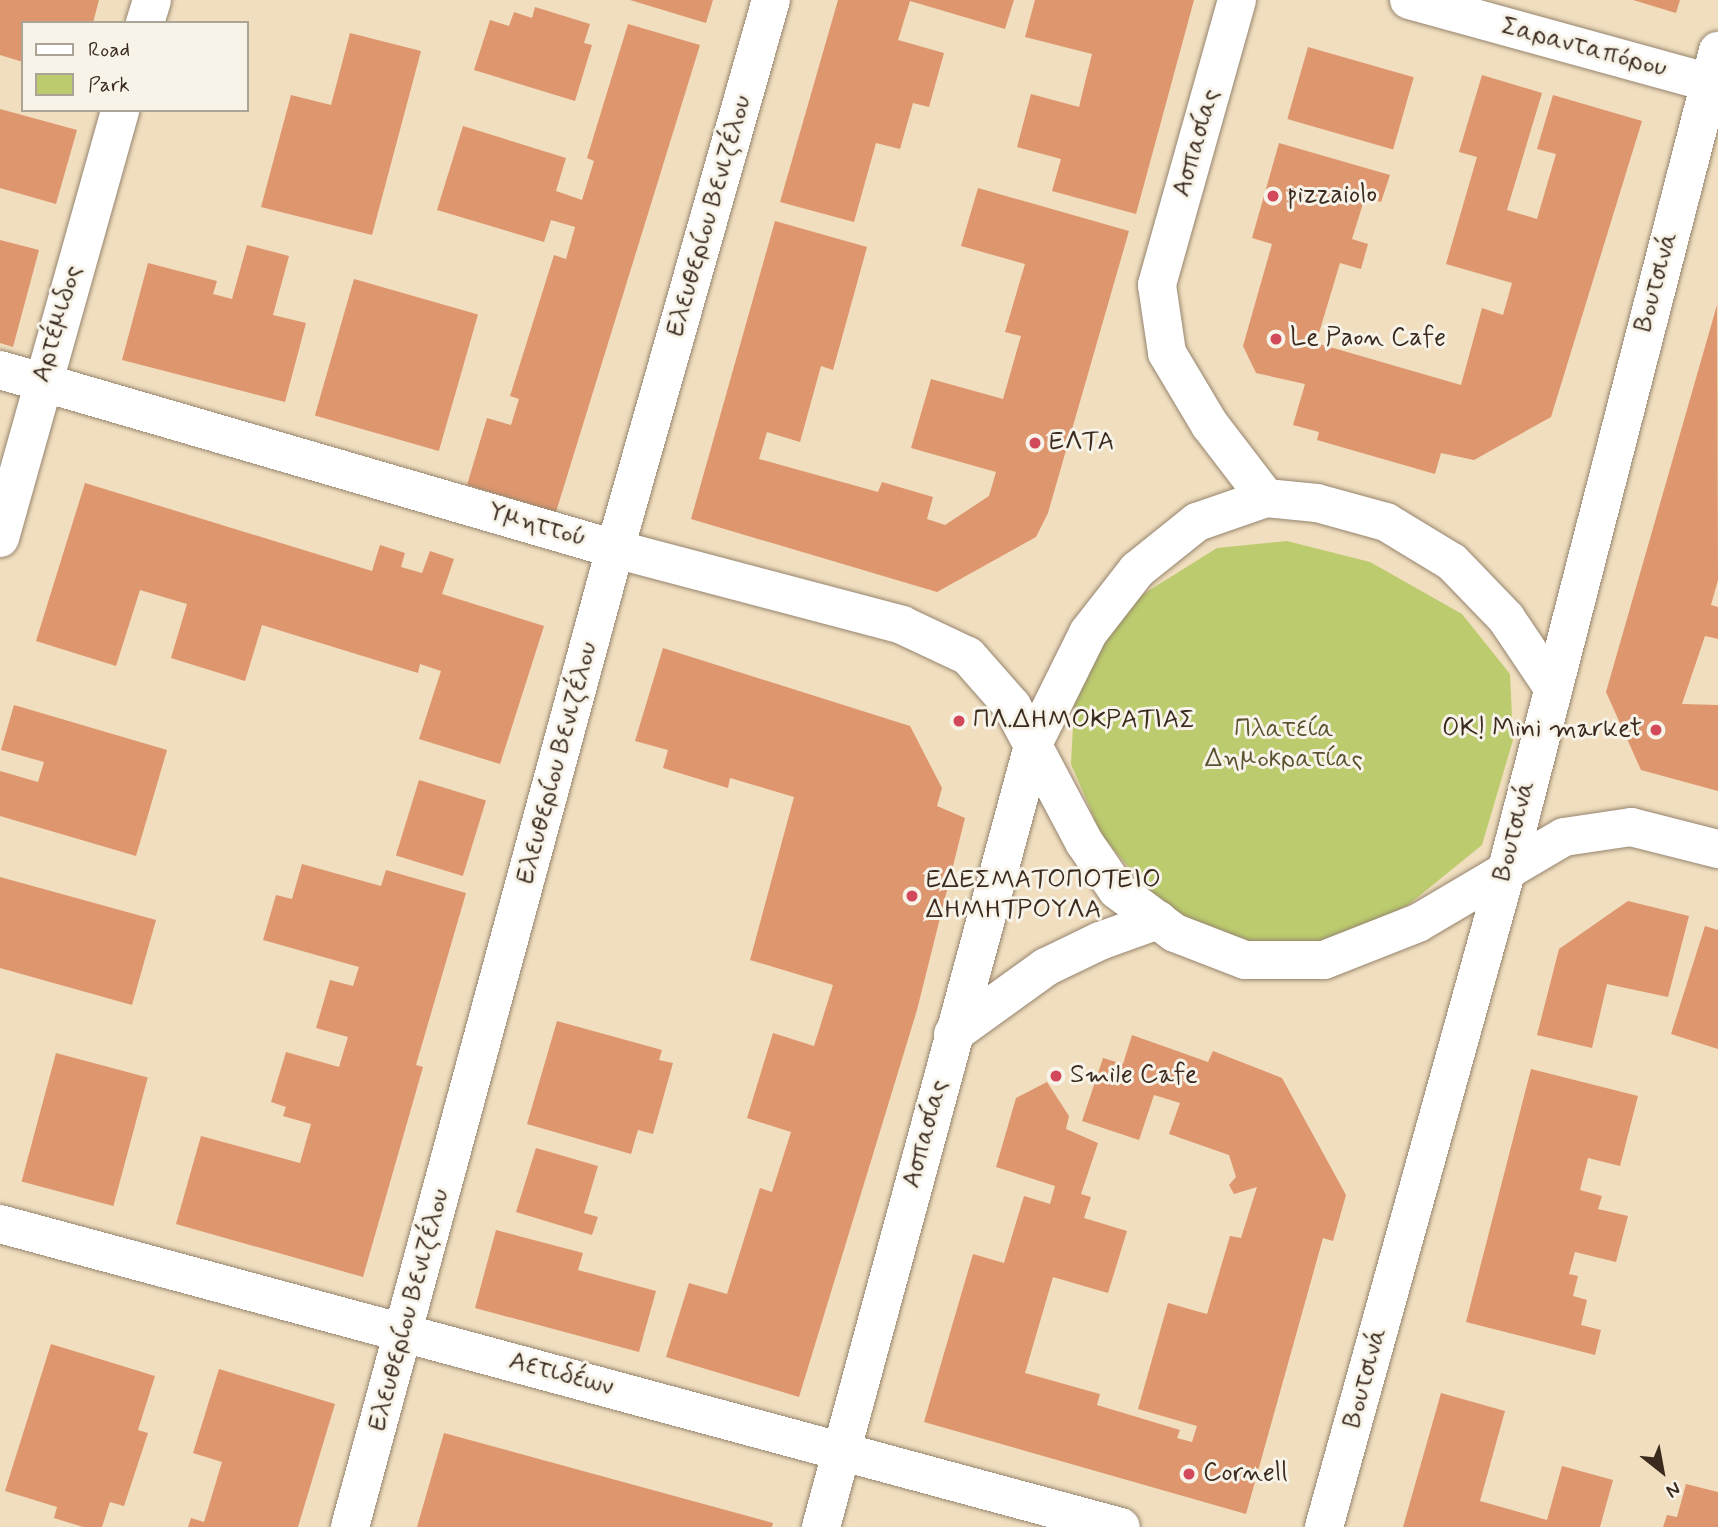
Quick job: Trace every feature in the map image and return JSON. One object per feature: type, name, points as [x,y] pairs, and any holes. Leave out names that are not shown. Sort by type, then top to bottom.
[{"type":"street","points":[[146,21],[152,0]]},
{"type":"street","name":"Ελευθερίου Βενιζέλου","points":[[350,1527],[405,1333],[615,549],[771,0]]},
{"type":"street","name":"Ασπασίας","points":[[821,1527],[1034,742],[1088,633],[1138,570],[1197,522],[1266,498],[1210,425],[1167,353],[1157,285],[1237,0]]},
{"type":"street","name":"Σαρανταπόρου","points":[[1409,0],[1715,73]]},
{"type":"street","name":"Βουτσινά","points":[[1324,1527],[1507,869],[1551,685],[1715,73]]},
{"type":"street","name":"Αρτέμιδος","points":[[0,538],[119,112]]},
{"type":"street","name":"Υμηττού","points":[[0,370],[615,549],[913,630],[968,656],[1012,706],[1034,742],[1084,842],[1117,890],[1175,933],[1245,960],[1324,960],[1418,923],[1507,869]]},
{"type":"street","points":[[1266,498],[1317,503],[1386,522],[1452,562],[1506,618],[1551,685]]},
{"type":"street","points":[[1507,869],[1564,837],[1631,827],[1718,849]]},
{"type":"street","points":[[953,1034],[1046,967],[1100,941],[1158,920]]},
{"type":"street","name":"Αετιδέων","points":[[0,1224],[1121,1527]]},
{"type":"green space","name":"Πλατεία Δημοκρατίας","points":[[1287,541],[1370,562],[1462,614],[1510,674],[1513,740],[1482,845],[1408,905],[1335,940],[1267,947],[1201,928],[1153,897],[1101,834],[1071,764],[1074,706],[1097,649],[1137,598],[1217,548]]},
{"type":"building","points":[[0,0],[99,0],[94,21],[21,21],[21,61],[0,55]]},
{"type":"building","points":[[630,0],[713,0],[706,23]]},
{"type":"building","points":[[838,0],[1014,0],[1005,29],[910,1],[898,40],[944,53],[929,107],[913,103],[900,149],[876,143],[854,222],[780,202]]},
{"type":"building","points":[[1035,0],[1194,0],[1136,214],[1052,191],[1061,159],[1017,147],[1031,94],[1079,107],[1092,54],[1025,37]]},
{"type":"building","points":[[1633,0],[1680,0],[1676,13]]},
{"type":"building","points":[[535,7],[590,24],[584,43],[592,45],[575,101],[474,70],[490,20],[509,26],[514,12],[532,18]]},
{"type":"building","points":[[628,24],[700,45],[556,512],[467,485],[487,418],[511,425],[519,399],[510,396],[554,255],[566,259],[575,227],[551,220],[544,242],[437,210],[463,126],[566,158],[556,191],[582,200],[594,161],[587,158]]},
{"type":"building","points":[[350,33],[421,51],[372,235],[261,207],[291,95],[331,105]]},
{"type":"building","points":[[1308,47],[1414,77],[1393,149],[1287,119]]},
{"type":"building","points":[[1482,75],[1542,93],[1507,210],[1537,219],[1556,154],[1537,149],[1553,95],[1642,121],[1551,417],[1474,460],[1441,453],[1435,474],[1317,440],[1319,432],[1293,425],[1305,384],[1256,373],[1243,346],[1272,244],[1252,238],[1279,143],[1390,175],[1381,202],[1365,197],[1352,239],[1368,244],[1361,269],[1340,263],[1316,343],[1461,385],[1482,308],[1503,315],[1512,283],[1446,264],[1477,157],[1459,152]]},
{"type":"building","points":[[0,109],[77,130],[56,204],[0,188]]},
{"type":"building","points":[[978,188],[1129,231],[1048,513],[1036,537],[937,592],[691,519],[775,221],[867,247],[833,370],[821,366],[800,442],[767,432],[759,459],[878,492],[882,482],[933,497],[927,519],[945,525],[989,496],[996,472],[911,448],[931,379],[1003,399],[1021,336],[1005,332],[1025,264],[961,246]]},
{"type":"building","points":[[0,240],[39,250],[13,347],[0,343]]},
{"type":"building","points":[[247,245],[289,256],[273,315],[306,323],[285,402],[122,360],[148,263],[217,281],[213,294],[232,299]]},
{"type":"building","points":[[354,279],[478,315],[439,451],[315,415]]},
{"type":"building","points":[[1717,305],[1718,580],[1711,605],[1718,607],[1718,639],[1705,636],[1682,704],[1718,705],[1718,791],[1641,770],[1606,692]]},
{"type":"building","points":[[85,483],[372,571],[380,545],[405,553],[401,567],[422,573],[430,551],[454,559],[442,594],[544,626],[500,764],[419,739],[441,671],[420,664],[418,673],[262,625],[245,681],[171,658],[187,604],[140,590],[116,666],[36,641]]},
{"type":"building","points":[[663,648],[910,726],[942,788],[937,806],[965,818],[917,1010],[799,1397],[666,1357],[689,1283],[727,1294],[760,1188],[772,1192],[791,1132],[747,1118],[773,1033],[814,1046],[833,985],[750,960],[794,797],[730,778],[728,788],[663,768],[668,750],[635,741]]},
{"type":"building","points":[[14,705],[167,750],[136,856],[0,816],[0,771],[38,782],[44,762],[1,750]]},
{"type":"building","points":[[419,780],[486,800],[463,876],[396,856]]},
{"type":"building","points":[[302,864],[381,886],[386,870],[466,893],[416,1065],[423,1067],[363,1277],[176,1224],[201,1136],[300,1163],[311,1124],[283,1116],[286,1107],[271,1102],[286,1052],[339,1067],[348,1037],[316,1028],[330,980],[353,986],[359,967],[263,940],[276,895],[292,899]]},
{"type":"building","points":[[0,877],[156,920],[132,1005],[0,968]]},
{"type":"building","points":[[1628,901],[1689,916],[1668,997],[1607,984],[1592,1048],[1537,1035],[1559,949]]},
{"type":"building","points":[[1705,926],[1718,930],[1718,1049],[1671,1034]]},
{"type":"building","points":[[557,1021],[662,1050],[659,1060],[673,1063],[653,1134],[638,1130],[631,1154],[527,1124]]},
{"type":"building","points":[[1132,1035],[1208,1062],[1213,1051],[1282,1078],[1346,1195],[1333,1241],[1323,1238],[1246,1514],[924,1422],[973,1254],[1004,1263],[1024,1196],[1050,1204],[1055,1186],[996,1167],[1016,1098],[1047,1082],[1069,1116],[1066,1129],[1098,1143],[1081,1194],[1091,1197],[1084,1218],[1127,1231],[1108,1293],[1053,1277],[1025,1373],[1100,1394],[1097,1405],[1180,1430],[1177,1438],[1192,1442],[1197,1426],[1138,1409],[1168,1303],[1207,1314],[1230,1236],[1241,1238],[1257,1187],[1234,1194],[1229,1185],[1236,1177],[1229,1155],[1169,1134],[1180,1103],[1154,1095],[1139,1140],[1082,1121],[1103,1058],[1123,1064]]},
{"type":"building","points":[[56,1053],[148,1078],[113,1206],[22,1181]]},
{"type":"building","points":[[1531,1069],[1638,1096],[1620,1166],[1588,1158],[1580,1190],[1602,1196],[1598,1209],[1628,1216],[1616,1262],[1575,1252],[1569,1274],[1578,1276],[1573,1296],[1587,1300],[1581,1325],[1601,1330],[1595,1355],[1466,1322]]},
{"type":"building","points":[[536,1148],[598,1166],[584,1213],[598,1217],[592,1235],[516,1212]]},
{"type":"building","points":[[496,1230],[583,1253],[578,1270],[656,1291],[639,1352],[475,1308]]},
{"type":"building","points":[[51,1344],[155,1376],[138,1430],[148,1433],[124,1506],[110,1502],[102,1527],[83,1527],[54,1518],[57,1507],[5,1491]]},
{"type":"building","points":[[219,1369],[335,1404],[298,1527],[188,1527],[191,1518],[204,1522],[222,1462],[193,1453]]},
{"type":"building","points":[[1441,1393],[1505,1411],[1480,1501],[1547,1520],[1562,1466],[1613,1480],[1600,1527],[1403,1527]]},
{"type":"building","points":[[444,1433],[773,1523],[772,1527],[417,1527]]},
{"type":"building","points":[[1686,1484],[1718,1492],[1718,1527],[1663,1527],[1667,1515],[1677,1517]]},
{"type":"place","name":"pizzaiolo","points":[[1273,196]]},
{"type":"place","name":"Le Paon Cafe","points":[[1276,339]]},
{"type":"place","name":"ΕΛΤΑ","points":[[1035,443]]},
{"type":"place","name":"ΠΛ.ΔΗΜΟΚΡΑΤΙΑΣ","points":[[959,721]]},
{"type":"place","name":"OK! Mini market","points":[[1656,730]]},
{"type":"place","name":"ΕΔΕΣΜΑΤΟΠΟΤΕΙΟ ΔΗΜΗΤΡΟΥΛΑ","points":[[912,896]]},
{"type":"place","name":"Smile Cafe","points":[[1056,1076]]},
{"type":"place","name":"Cornell","points":[[1189,1474]]}]
